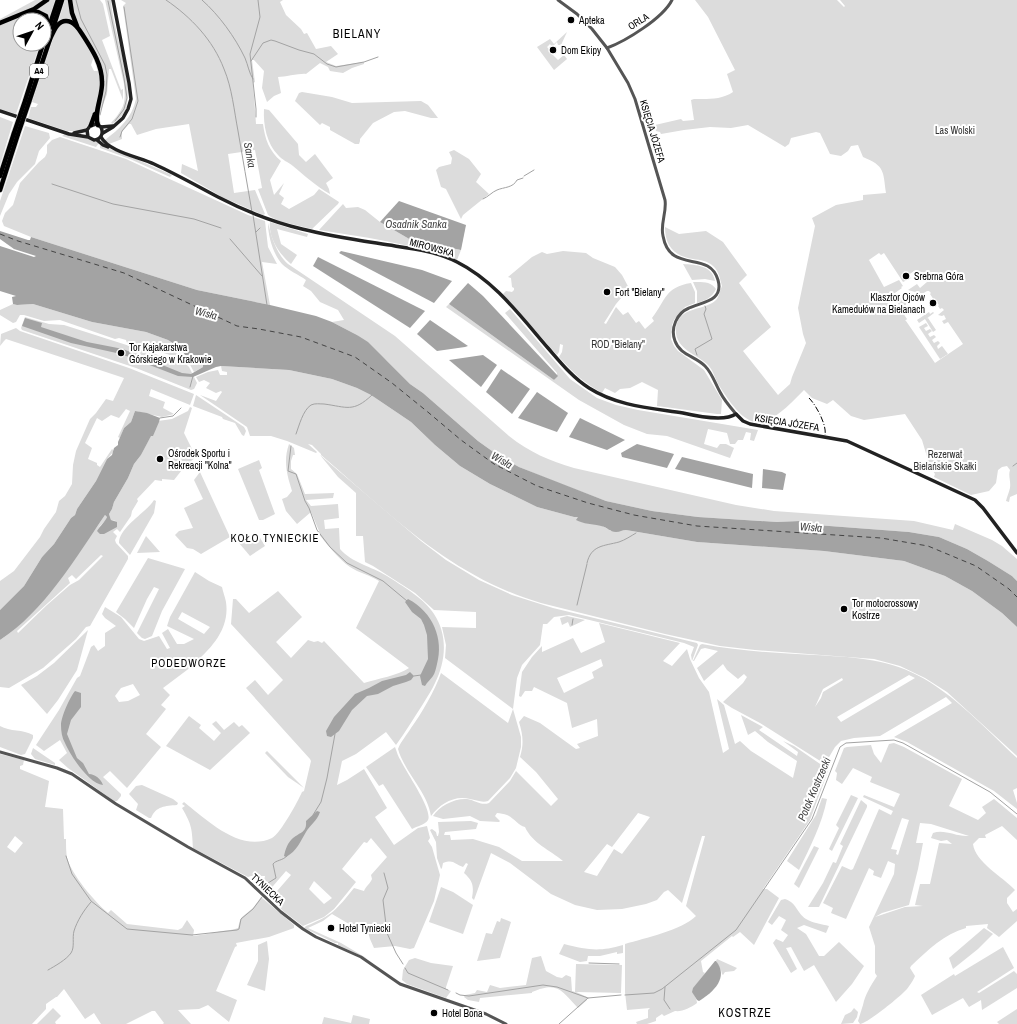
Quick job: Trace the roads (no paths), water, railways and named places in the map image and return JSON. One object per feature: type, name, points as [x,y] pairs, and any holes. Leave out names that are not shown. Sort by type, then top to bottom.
[{"type":"highway","points":[[26,12],[47,0]]},
{"type":"highway","name":"A4","points":[[52,20],[58,0]]},
{"type":"highway","name":"A4","points":[[52,26],[62,0]]},
{"type":"highway","points":[[70,0],[72,13],[79,29],[95,56],[101,70],[102,88],[96,120],[100,126]]},
{"type":"highway","points":[[0,24],[12,18]]},
{"type":"highway","points":[[52,33],[57,26],[65,21],[73,23],[79,29]]},
{"type":"highway","name":"A4","points":[[0,176],[27,101],[43,52]]},
{"type":"highway","points":[[91,125],[98,109]]},
{"type":"highway","name":"A4","points":[[0,190],[16,133]]},
{"type":"main road","points":[[0,111],[69,134],[97,140],[123,118],[127,112],[131,95],[113,0]]},
{"type":"main road","points":[[69,134],[87,130],[91,125],[114,125]]},
{"type":"main road","points":[[100,126],[102,135]]},
{"type":"main road","points":[[87,130],[88,137]]},
{"type":"main road","name":"MIROWSKA","points":[[102,135],[104,142],[111,147]]},
{"type":"main road","name":"MIROWSKA","points":[[97,140],[104,146],[111,147],[146,160],[243,209],[265,218],[312,232],[419,250],[464,265],[474,271],[500,293],[575,377],[591,390],[613,400],[641,407],[709,418],[730,417],[736,414]]},
{"type":"main road","name":"KSIĘCIA JÓZEFA","points":[[736,414],[748,424],[756,426],[847,441],[970,497],[983,508],[1017,553]]},
{"type":"street","name":"KSIĘCIA JÓZEFA","points":[[558,0],[584,21],[607,48],[632,90],[661,183],[666,206],[662,236],[666,246],[671,254],[680,259],[702,263],[715,272],[718,280],[717,293],[711,300],[687,309],[678,318],[674,326],[674,340],[683,352],[698,360],[706,367],[720,392],[736,414]]},
{"type":"street","name":"ORLA","points":[[607,48],[655,20],[666,9],[672,0]]},
{"type":"street","name":"TYNIECKA","points":[[0,752],[57,768],[72,774],[116,804],[188,847],[245,878],[281,912],[316,937],[361,957],[400,983],[486,1014],[506,1024]]},
{"type":"water","name":"Osadnik Sanka","points":[[399,201],[466,225],[461,250],[411,240],[380,222]]},
{"type":"water","name":"Wisła","points":[[0,231],[28,240],[30,240],[31,237],[197,290],[270,305],[316,316],[332,322],[368,342],[410,384],[423,393],[478,441],[499,456],[519,467],[606,501],[652,511],[698,517],[777,522],[800,521],[816,525],[909,532],[939,537],[967,549],[1012,576],[1017,581],[1017,627],[1002,613],[972,591],[945,576],[904,561],[824,551],[697,542],[626,530],[614,532],[603,527],[576,520],[578,517],[537,507],[490,484],[460,466],[411,422],[371,395],[332,379],[289,370],[221,366],[193,377],[178,376],[121,354],[71,343],[22,326],[25,318],[42,323],[41,327],[87,342],[123,349],[182,373],[191,374],[203,367],[200,360],[185,355],[179,347],[168,340],[146,332],[92,322],[33,304],[13,304],[12,297],[16,296],[0,291],[0,246],[34,257],[36,256],[14,249],[0,239]]},
{"type":"water","points":[[341,251],[422,270],[452,281],[434,303],[339,253]]},
{"type":"water","points":[[318,257],[425,311],[410,328],[313,266]]},
{"type":"water","points":[[468,283],[483,296],[558,376],[554,380],[449,304]]},
{"type":"water","points":[[430,320],[468,346],[437,351],[417,334]]},
{"type":"water","points":[[483,355],[497,365],[481,387],[449,360]]},
{"type":"water","points":[[501,369],[530,389],[512,414],[486,392]]},
{"type":"water","points":[[537,392],[568,413],[557,432],[518,418]]},
{"type":"water","points":[[135,411],[147,413],[160,418],[153,436],[151,436],[141,455],[134,464],[109,514],[111,520],[117,522],[117,527],[104,534],[100,534],[97,531],[107,517],[105,515],[71,565],[45,599],[16,629],[0,640],[0,610],[24,586],[42,557],[54,544],[71,518],[75,515],[77,509],[96,481],[107,459],[112,455],[114,448],[118,445],[124,428],[131,422]]},
{"type":"water","points":[[580,418],[625,440],[607,450],[569,437]]},
{"type":"water","points":[[637,444],[674,454],[667,468],[622,457],[621,453]]},
{"type":"water","points":[[682,457],[753,474],[752,488],[675,469]]},
{"type":"water","points":[[763,469],[786,474],[783,490],[762,488]]},
{"type":"water","points":[[408,599],[417,604],[430,619],[439,645],[439,655],[435,672],[425,686],[422,685],[420,676],[428,659],[427,635],[421,619],[412,612],[405,602]]},
{"type":"water","points":[[410,672],[414,676],[411,680],[393,686],[378,694],[367,696],[352,710],[339,731],[331,737],[327,736],[326,731],[334,717],[355,694],[382,681],[406,675]]},
{"type":"water","points":[[75,691],[81,693],[81,707],[71,720],[67,734],[77,758],[83,763],[89,774],[98,777],[103,785],[92,780],[86,774],[71,754],[62,737],[62,717],[68,702]]},
{"type":"water","points":[[317,811],[320,812],[319,815],[298,846],[290,855],[286,857],[284,856],[290,842],[304,830],[306,827],[306,821]]},
{"type":"water","points":[[715,961],[720,967],[721,973],[718,984],[710,993],[699,1001],[692,992],[693,988]]},
{"type":"waterway","points":[[76,0],[81,19],[105,65],[107,75],[106,91],[100,115]]},
{"type":"waterway","name":"Sanka","points":[[166,0],[184,14],[200,30],[214,48],[224,69],[232,99],[252,212]]},
{"type":"waterway","points":[[202,0],[220,19],[231,34],[245,58],[253,79]]},
{"type":"waterway","points":[[256,117],[250,54],[260,17],[258,0]]},
{"type":"waterway","points":[[108,1],[127,98],[124,109],[115,121]]},
{"type":"waterway","points":[[120,137],[122,131],[132,119],[138,101],[124,7]]},
{"type":"waterway","points":[[251,61],[263,43],[271,40],[314,54],[327,64],[336,67],[364,62],[378,57]]},
{"type":"waterway","points":[[524,176],[534,170]]},
{"type":"waterway","points":[[483,199],[495,191],[513,185],[517,180],[523,178]]},
{"type":"waterway","points":[[52,184],[113,204],[194,219],[221,228]]},
{"type":"waterway","name":"Sanka","points":[[253,215],[267,305]]},
{"type":"waterway","name":"Sanka","points":[[256,232],[260,228]]},
{"type":"waterway","points":[[230,239],[262,276]]},
{"type":"waterway","points":[[697,355],[695,349],[712,339],[704,314],[706,309],[705,306]]},
{"type":"waterway","points":[[190,387],[193,376]]},
{"type":"waterway","points":[[296,434],[304,414],[311,405],[324,404],[355,407],[372,395]]},
{"type":"waterway","points":[[160,418],[173,416],[181,408]]},
{"type":"waterway","points":[[291,446],[288,471],[296,474],[317,530],[330,547],[347,563],[383,581],[407,601]]},
{"type":"waterway","points":[[1013,466],[1017,463]]},
{"type":"waterway","points":[[587,563],[589,557],[599,547],[621,541],[636,533]]},
{"type":"waterway","points":[[577,605],[587,564]]},
{"type":"waterway","points":[[572,625],[573,619]]},
{"type":"waterway","points":[[414,676],[421,675]]},
{"type":"waterway","points":[[313,815],[321,802],[335,734]]},
{"type":"waterway","name":"Potok Kostrzecki","points":[[625,995],[654,993],[662,989],[736,930],[812,819],[840,747],[846,743],[894,740],[903,743],[990,792],[1017,814]]},
{"type":"waterway","points":[[66,856],[72,874],[91,901],[127,929],[192,935],[237,930],[239,929],[241,919],[253,909],[262,897]]},
{"type":"waterway","points":[[266,893],[268,883],[276,878],[273,864],[287,856]]},
{"type":"waterway","points":[[384,873],[388,888],[383,900],[387,933],[403,964]]},
{"type":"waterway","points":[[48,970],[69,956],[71,953],[73,948],[73,934],[75,927],[91,902]]},
{"type":"waterway","points":[[589,963],[619,964]]},
{"type":"waterway","points":[[405,968],[408,973],[448,990]]},
{"type":"waterway","points":[[456,993],[469,996],[543,985],[557,987],[588,998]]},
{"type":"waterway","points":[[665,987],[664,1000],[670,1009]]},
{"type":"waterway","name":"Potok Kostrzecki","points":[[559,1024],[588,998],[621,995]]},
{"type":"railway","points":[[809,398],[815,405],[820,415],[824,426],[825,435]]},
{"type":"place","name":"Apteka","points":[[571,20]]},
{"type":"place","name":"Dom Ekipy","points":[[553,50]]},
{"type":"place","name":"Srebrna Góra","points":[[906,276]]},
{"type":"place","name":"Fort \"Bielany\"","points":[[607,292]]},
{"type":"place","name":"Klasztor Ojców Kamedułów na Bielanach","points":[[933,303]]},
{"type":"place","name":"Tor Kajakarstwa Górskiego w Krakowie","points":[[121,353]]},
{"type":"place","name":"Ośrodek Sportu i Rekreacji \"Kolna\"","points":[[160,459]]},
{"type":"place","name":"Tor motocrossowy Kostrze","points":[[844,609]]},
{"type":"place","name":"Hotel Tyniecki","points":[[331,928]]},
{"type":"place","name":"Hotel Bona","points":[[434,1013]]},
{"type":"district","name":"BIELANY","points":[[357,34]]},
{"type":"district","name":"KOŁO TYNIECKIE","points":[[275,538]]},
{"type":"district","name":"PODEDWORZE","points":[[189,663]]},
{"type":"district","name":"KOSTRZE","points":[[745,1013]]},
{"type":"park label","name":"Las Wolski","points":[[955,130]]},
{"type":"park label","name":"ROD \"Bielany\"","points":[[618,344]]},
{"type":"park label","name":"Rezerwat Bielańskie Skałki","points":[[945,460]]}]
